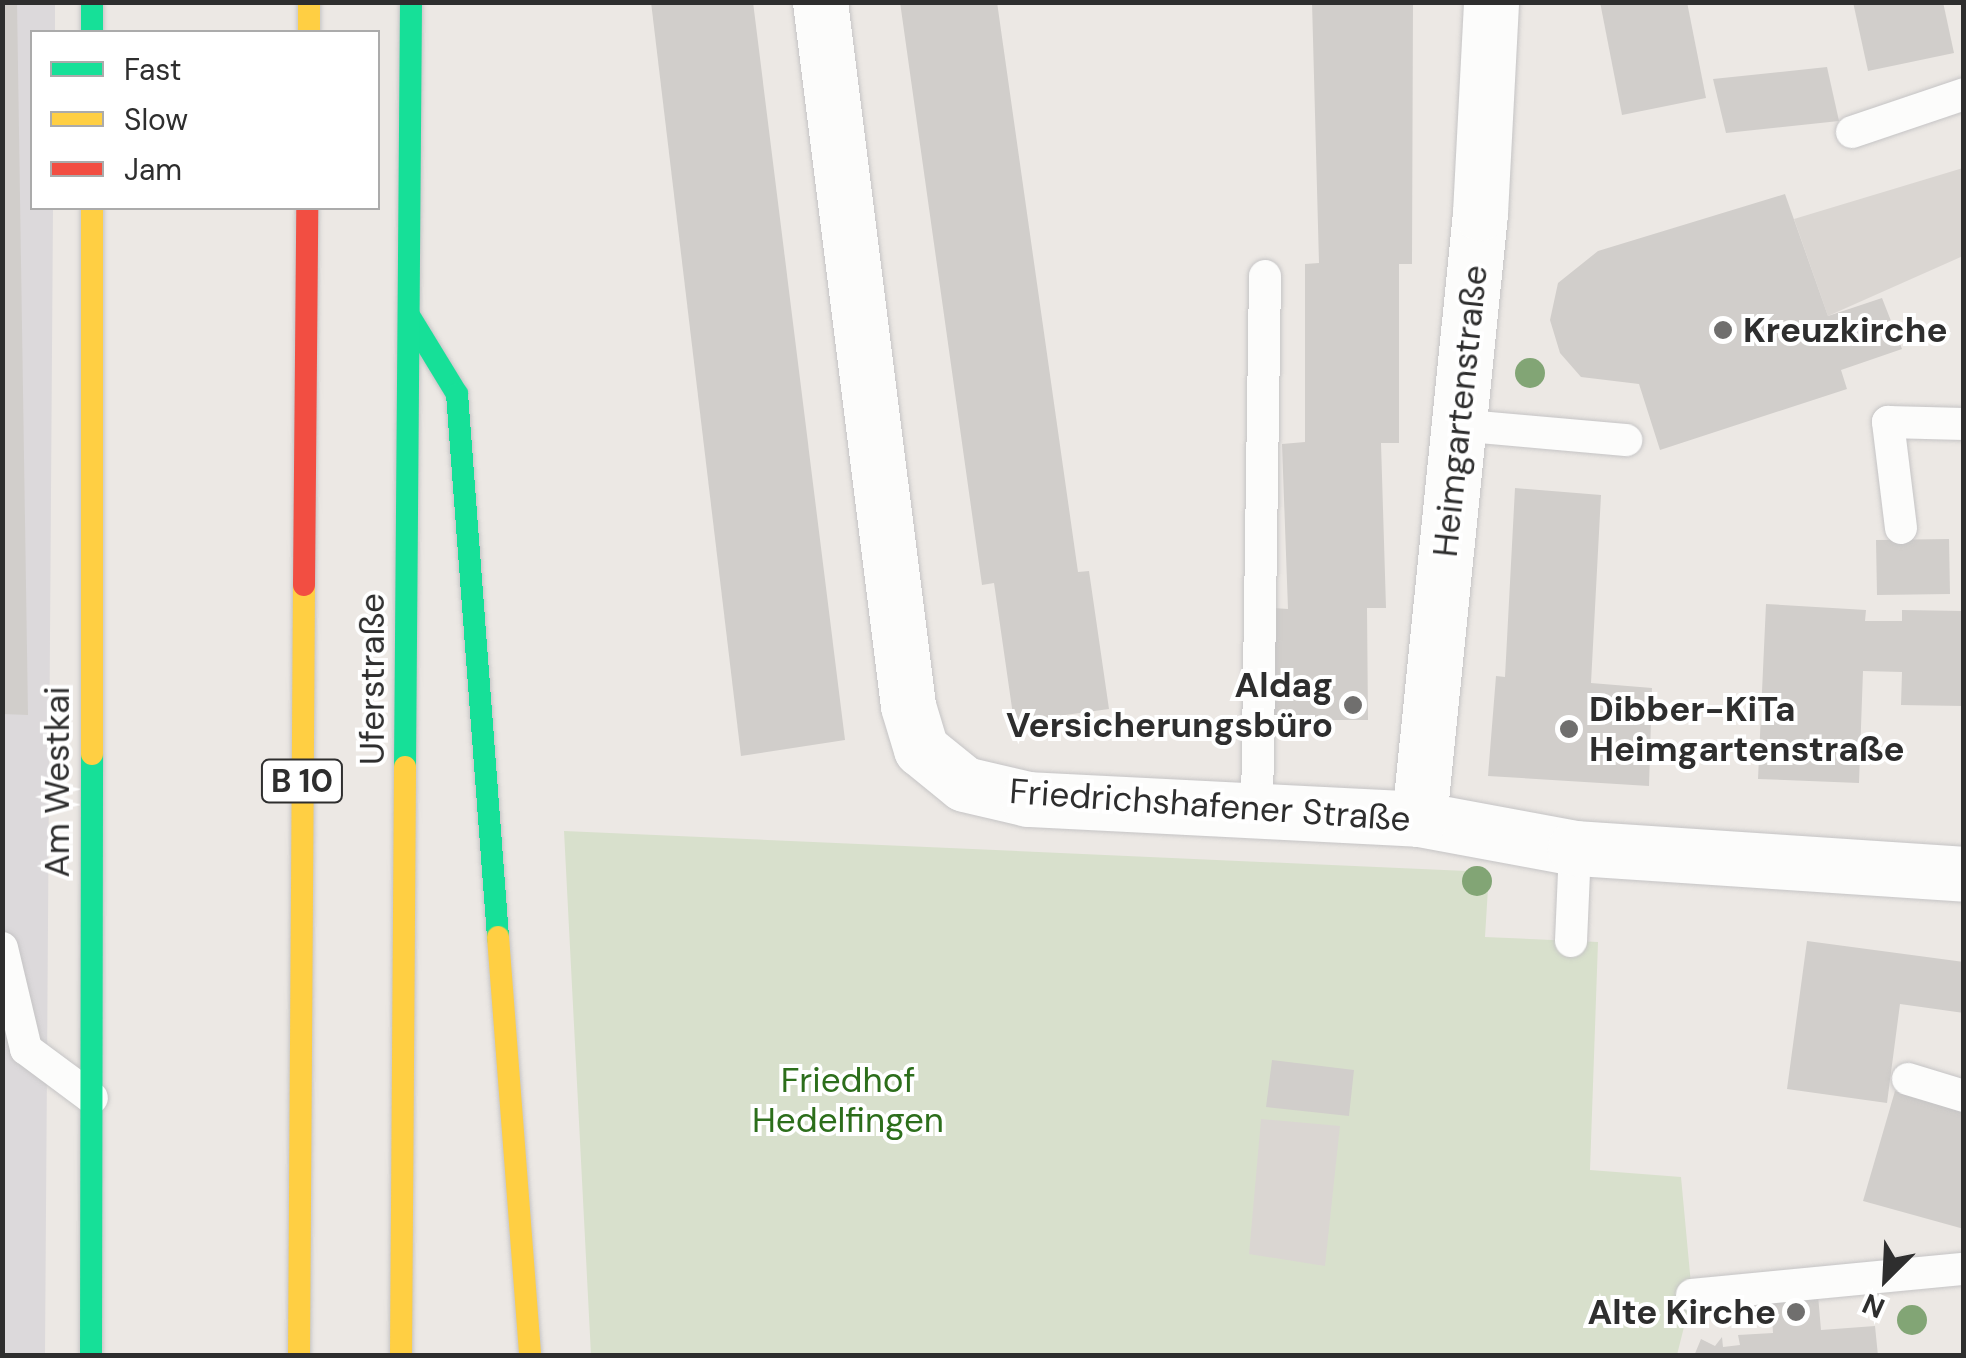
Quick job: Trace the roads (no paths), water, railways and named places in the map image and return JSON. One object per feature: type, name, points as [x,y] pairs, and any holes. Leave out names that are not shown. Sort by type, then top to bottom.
[{"type":"main road","points":[[92,2],[92,30]]},
{"type":"main road","points":[[309,2],[309,30]]},
{"type":"main road","name":"Uferstraße","points":[[401,1356],[411,2]]},
{"type":"main road","name":"Am Westkai","points":[[91,1356],[92,210]]},
{"type":"main road","name":"Uferstraße","points":[[299,1356],[307,210]]},
{"type":"main road","points":[[410,317],[457,394],[530,1356]]},
{"type":"street","name":"Friedrichshafener Straße","points":[[820,2],[908,706],[920,749],[964,784],[1028,798],[1419,819],[1576,848],[1964,874]]},
{"type":"street","name":"Heimgartenstraße","points":[[1419,819],[1494,62],[1491,2]]},
{"type":"lane","points":[[1852,132],[1964,94]]},
{"type":"lane","points":[[1258,810],[1264,276]]},
{"type":"lane","points":[[1900,528],[1888,422],[1964,424]]},
{"type":"lane","points":[[1457,424],[1626,440]]},
{"type":"lane","points":[[1570,941],[1576,848]]},
{"type":"lane","points":[[2,948],[26,1050],[92,1098]]},
{"type":"lane","points":[[1908,1079],[1964,1096]]},
{"type":"lane","points":[[1692,1295],[1964,1270]]},
{"type":"place","name":"Kreuzkirche","points":[[1723,330]]},
{"type":"place","name":"Aldag Versicherungsbüro","points":[[1353,705]]},
{"type":"place","name":"Dibber-KiTa Heimgartenstraße","points":[[1569,729]]},
{"type":"place","name":"Alte Kirche","points":[[1796,1312]]},
{"type":"park label","name":"Friedhof Hedelfingen","points":[[848,1100]]}]
